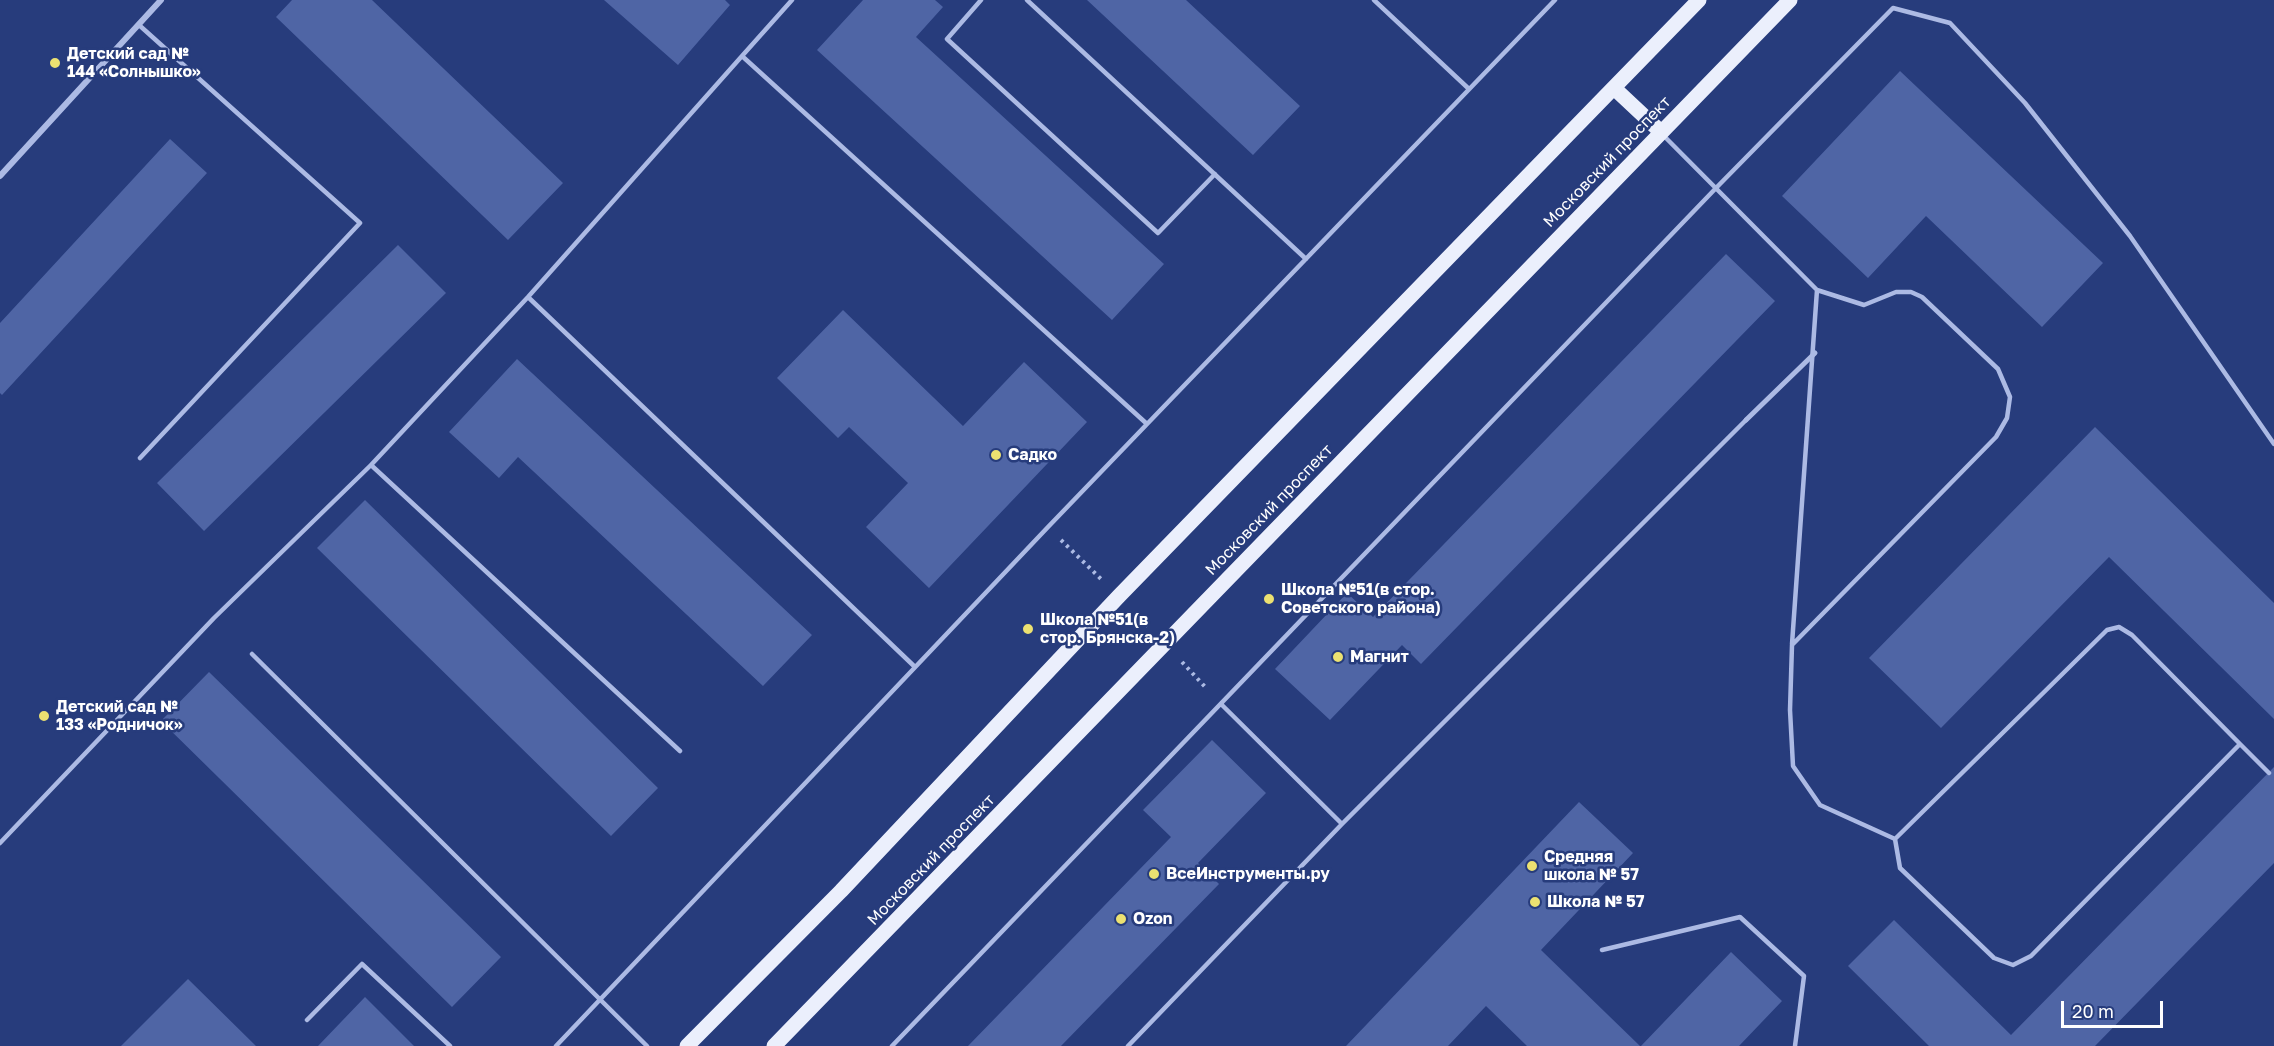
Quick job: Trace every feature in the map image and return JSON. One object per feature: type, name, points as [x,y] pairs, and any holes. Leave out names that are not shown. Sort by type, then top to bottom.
[{"type":"main road","points":[[687,1046],[841,891],[1127,588],[1699,0]]},
{"type":"main road","name":"Московский проспект","points":[[774,1046],[1790,0]]},
{"type":"main road","points":[[1614,88],[1661,132]]},
{"type":"street","points":[[0,176],[161,0]]},
{"type":"street","points":[[1746,420],[1815,353]]},
{"type":"lane","points":[[0,843],[214,618],[371,465],[528,297],[792,0]]},
{"type":"lane","points":[[981,0],[947,39],[1158,233],[1215,174]]},
{"type":"lane","points":[[1027,0],[1306,259]]},
{"type":"lane","points":[[1374,0],[1469,89]]},
{"type":"lane","points":[[556,1046],[1147,424],[1555,0]]},
{"type":"lane","points":[[892,1046],[1717,187],[1893,8],[1950,23],[2025,103],[2130,236],[2274,444]]},
{"type":"lane","points":[[139,25],[360,223],[140,458]]},
{"type":"lane","points":[[742,56],[1147,424]]},
{"type":"lane","points":[[1661,132],[1817,291],[1864,305],[1896,291],[1911,292],[1922,297],[1998,369],[2010,396],[2007,418],[1996,437],[1792,645]]},
{"type":"lane","points":[[1817,291],[1815,353],[1792,645],[1790,710],[1793,766],[1820,805],[1895,839]]},
{"type":"lane","points":[[528,297],[915,667]]},
{"type":"lane","points":[[1128,1046],[1342,824],[1746,420]]},
{"type":"lane","points":[[371,465],[680,751]]},
{"type":"lane","points":[[1895,839],[2107,630],[2119,627],[2132,635],[2269,772]]},
{"type":"lane","points":[[252,654],[647,1046]]},
{"type":"lane","points":[[1221,704],[1342,824]]},
{"type":"lane","points":[[1895,839],[1900,868],[1994,958],[2013,965],[2031,956],[2240,744]]},
{"type":"lane","points":[[1602,950],[1740,917],[1803,976],[1795,1046]]},
{"type":"lane","points":[[308,1020],[362,964],[450,1046]]},
{"type":"building","points":[[292,0],[372,0],[563,183],[508,240],[276,17]]},
{"type":"building","points":[[604,0],[725,0],[730,5],[678,65]]},
{"type":"building","points":[[863,0],[935,0],[943,7],[916,37],[1164,264],[1112,320],[817,50]]},
{"type":"building","points":[[1087,0],[1186,0],[1300,106],[1253,155]]},
{"type":"building","points":[[1900,71],[2103,263],[2042,327],[1926,216],[1868,278],[1782,196]]},
{"type":"building","points":[[170,139],[207,173],[2,395],[0,393],[0,323]]},
{"type":"building","points":[[398,245],[446,293],[204,531],[157,483]]},
{"type":"building","points":[[1726,254],[1775,301],[1421,664],[1402,645],[1330,720],[1275,669],[1347,593],[1373,617]]},
{"type":"building","points":[[843,310],[963,426],[1024,362],[1087,422],[929,588],[866,527],[908,483],[849,427],[838,438],[777,378]]},
{"type":"building","points":[[517,359],[812,635],[763,686],[518,457],[499,478],[449,432]]},
{"type":"building","points":[[2095,427],[2274,603],[2274,719],[2109,557],[1941,728],[1869,658]]},
{"type":"building","points":[[365,500],[658,788],[611,836],[317,548]]},
{"type":"building","points":[[209,672],[501,957],[452,1007],[161,721]]},
{"type":"building","points":[[1212,740],[1266,793],[1198,863],[1219,884],[1061,1046],[968,1046],[1171,837],[1143,810]]},
{"type":"building","points":[[2274,767],[2274,863],[2095,1046],[1929,1046],[1848,966],[1894,920],[2011,1035]]},
{"type":"building","name":"Школа № 57","points":[[1579,802],[1633,853],[1541,950],[1640,1046],[1527,1046],[1486,1006],[1448,1046],[1346,1046]]},
{"type":"building","points":[[1731,952],[1782,1001],[1739,1046],[1641,1046]]},
{"type":"building","points":[[188,979],[256,1046],[121,1046]]},
{"type":"building","points":[[365,997],[414,1046],[318,1046]]},
{"type":"place","name":"Детский сад № 144 «Солнышко»","points":[[55,63]]},
{"type":"place","name":"Садко","points":[[996,455]]},
{"type":"place","name":"Школа №51(в стор. Советского района)","points":[[1269,599]]},
{"type":"place","name":"Школа №51(в стор. Брянска-2)","points":[[1028,629]]},
{"type":"place","name":"Магнит","points":[[1338,657]]},
{"type":"place","name":"Детский сад № 133 «Родничок»","points":[[44,716]]},
{"type":"place","name":"Средняя школа № 57","points":[[1532,866]]},
{"type":"place","name":"ВсеИнструменты.ру","points":[[1154,874]]},
{"type":"place","name":"Школа № 57","points":[[1535,902]]},
{"type":"place","name":"Ozon","points":[[1121,919]]}]
